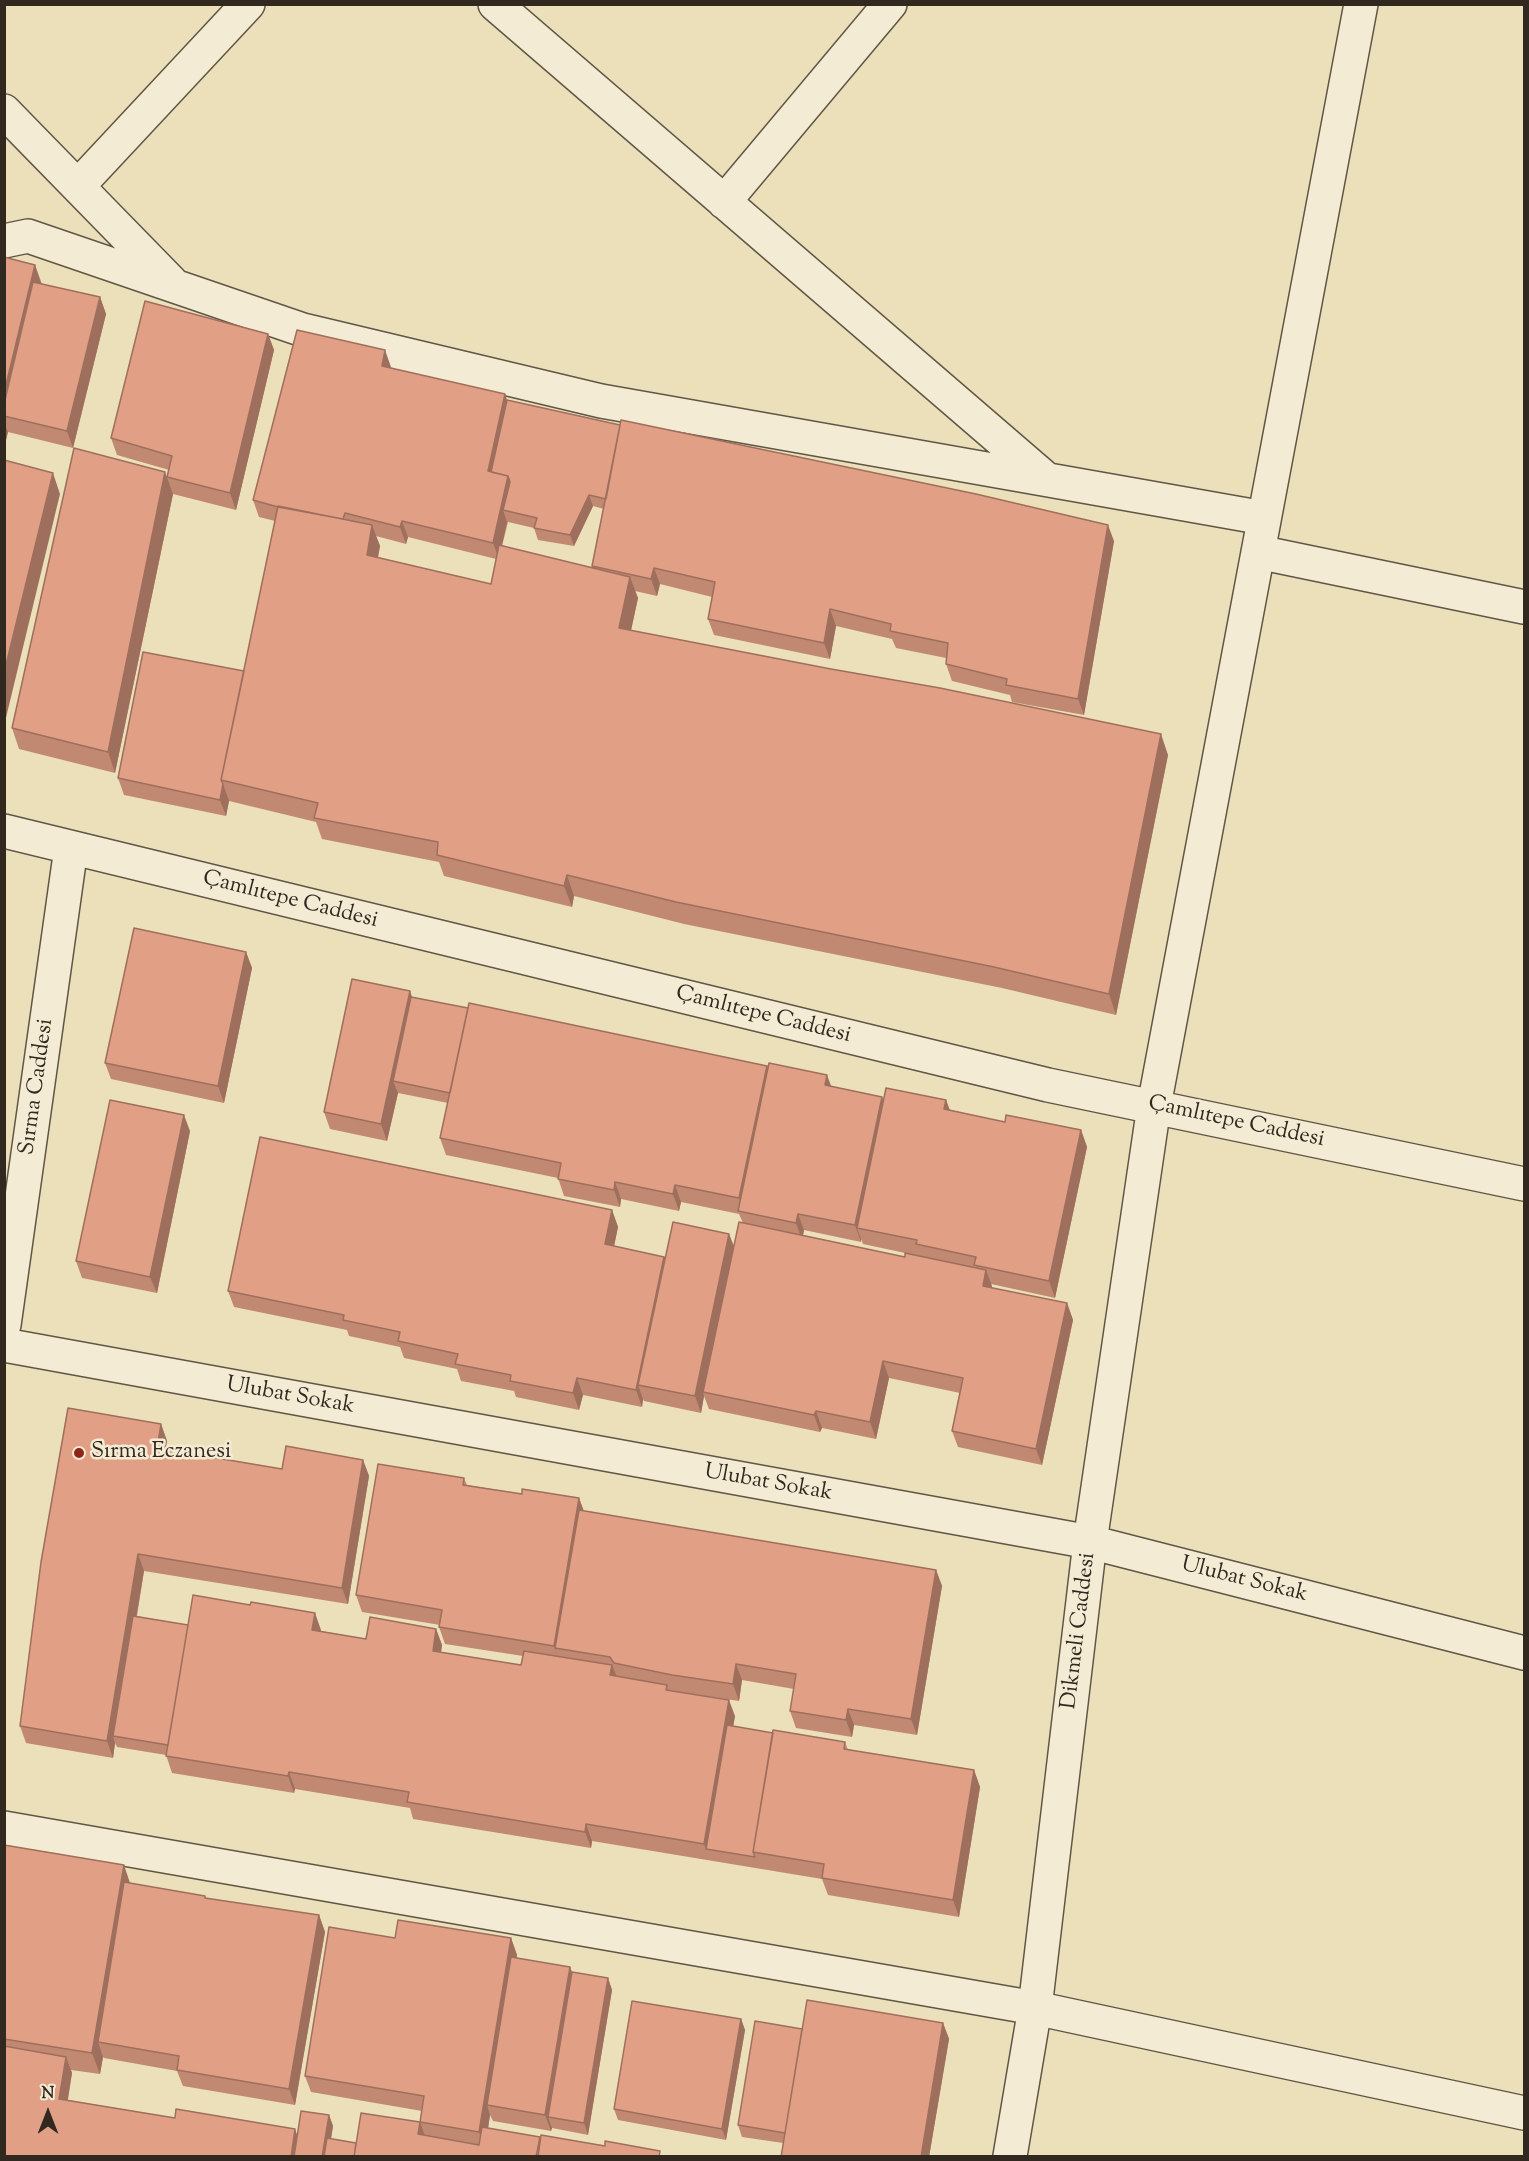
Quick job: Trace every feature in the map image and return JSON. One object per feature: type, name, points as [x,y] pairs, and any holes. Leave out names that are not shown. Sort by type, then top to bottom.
[{"type":"street","points":[[78,186],[249,4]]},
{"type":"street","points":[[495,4],[1047,480]]},
{"type":"street","points":[[724,202],[890,4]]},
{"type":"street","name":"Dikmeli Caddesi","points":[[1010,2157],[1035,2008],[1090,1542],[1154,1106],[1361,4]]},
{"type":"street","points":[[4,111],[174,286]]},
{"type":"street","points":[[4,241],[27,237],[303,330],[601,401],[1264,518]]},
{"type":"street","points":[[1258,552],[1524,607]]},
{"type":"street","name":"Çamlıtepe Caddesi","points":[[4,831],[1025,1079],[1524,1184]]},
{"type":"street","name":"Sırma Caddesi","points":[[4,1325],[71,848]]},
{"type":"street","name":"Ulubat Sokak","points":[[4,1345],[1090,1542],[1524,1653]]},
{"type":"street","points":[[4,1828],[1035,2008],[1524,2113]]},
{"type":"building","points":[[4,257],[35,265],[4,393]]},
{"type":"building","points":[[33,282],[100,297],[67,431],[4,416],[4,404]]},
{"type":"building","points":[[145,301],[268,334],[230,493],[167,477],[172,456],[111,438]]},
{"type":"building","points":[[297,330],[385,350],[382,366],[505,394],[488,471],[508,476],[493,543],[402,521],[400,527],[345,513],[343,519],[253,500]]},
{"type":"building","points":[[507,400],[620,425],[606,499],[589,495],[570,535],[534,528],[537,518],[503,510],[510,482],[508,476],[491,472]]},
{"type":"building","points":[[621,420],[976,494],[1108,525],[1078,699],[1006,685],[1007,679],[946,664],[948,643],[890,631],[891,624],[830,609],[824,643],[708,619],[715,582],[654,568],[651,579],[592,566]]},
{"type":"building","points":[[74,448],[165,472],[108,752],[12,728]]},
{"type":"building","points":[[4,460],[53,473],[4,673]]},
{"type":"building","points":[[278,506],[372,525],[367,555],[491,584],[499,545],[630,577],[619,628],[940,688],[1161,734],[1109,994],[994,967],[676,902],[567,875],[564,886],[437,855],[438,842],[314,818],[318,803],[221,780]]},
{"type":"building","points":[[143,652],[244,671],[221,780],[223,784],[220,800],[118,778]]},
{"type":"building","points":[[134,928],[246,952],[218,1086],[105,1063]]},
{"type":"building","points":[[352,979],[410,991],[381,1124],[324,1112]]},
{"type":"building","points":[[411,997],[468,1008],[450,1093],[393,1081]]},
{"type":"building","points":[[469,1003],[767,1066],[739,1198],[675,1185],[673,1194],[615,1182],[614,1190],[558,1179],[561,1163],[440,1138]]},
{"type":"building","points":[[769,1063],[827,1075],[825,1085],[882,1097],[855,1225],[798,1214],[796,1223],[738,1211]]},
{"type":"building","points":[[886,1088],[946,1100],[944,1109],[1005,1122],[1006,1115],[1081,1130],[1049,1281],[974,1265],[976,1257],[916,1244],[917,1240],[857,1228]]},
{"type":"building","points":[[110,1100],[184,1115],[150,1277],[76,1261]]},
{"type":"building","points":[[260,1137],[612,1210],[605,1244],[664,1257],[636,1390],[577,1378],[573,1393],[510,1381],[511,1375],[455,1364],[458,1354],[398,1341],[400,1332],[343,1320],[344,1315],[228,1291]]},
{"type":"building","points":[[673,1222],[729,1234],[695,1396],[638,1385]]},
{"type":"building","points":[[739,1222],[905,1257],[905,1253],[986,1270],[983,1286],[1067,1303],[1036,1449],[952,1431],[963,1378],[883,1361],[870,1422],[816,1411],[814,1415],[703,1392]]},
{"type":"building","points":[[68,1408],[161,1424],[157,1448],[282,1469],[286,1446],[363,1460],[342,1588],[138,1554],[107,1741],[20,1726],[41,1562]]},
{"type":"building","points":[[378,1464],[464,1478],[463,1485],[522,1494],[522,1489],[579,1498],[554,1646],[439,1627],[442,1610],[356,1595]]},
{"type":"building","points":[[579,1510],[936,1570],[911,1719],[848,1709],[846,1720],[790,1711],[796,1674],[736,1664],[733,1684],[672,1675],[614,1663],[610,1657],[555,1648]]},
{"type":"building","points":[[193,1595],[315,1613],[312,1630],[366,1639],[370,1617],[436,1629],[433,1651],[521,1665],[524,1651],[612,1665],[610,1675],[667,1685],[666,1690],[729,1700],[704,1844],[586,1824],[585,1832],[407,1802],[409,1792],[289,1772],[288,1776],[166,1756]]},
{"type":"building","points":[[133,1616],[188,1625],[168,1745],[113,1736]]},
{"type":"building","points":[[727,1725],[773,1733],[753,1852],[755,1857],[706,1849]]},
{"type":"building","points":[[773,1730],[845,1742],[844,1749],[974,1770],[953,1900],[822,1878],[824,1864],[753,1852]]},
{"type":"building","points":[[4,1845],[124,1865],[92,2053],[4,2039]]},
{"type":"building","points":[[124,1882],[205,1896],[205,1898],[319,1915],[289,2089],[177,2070],[179,2056],[98,2042]]},
{"type":"building","points":[[398,1920],[511,1938],[479,2132],[420,2122],[424,2096],[305,2076],[329,1927],[395,1938]]},
{"type":"building","points":[[511,1957],[570,1967],[545,2115],[487,2105]]},
{"type":"building","points":[[572,1972],[608,1978],[584,2123],[548,2117]]},
{"type":"building","points":[[807,2000],[943,2023],[921,2157],[781,2157]]},
{"type":"building","points":[[632,2001],[741,2019],[722,2129],[614,2109]]},
{"type":"building","points":[[755,2021],[802,2029],[785,2133],[738,2125]]},
{"type":"building","points":[[4,2046],[66,2057],[59,2099],[175,2118],[176,2109],[295,2129],[291,2157],[4,2157]]},
{"type":"building","points":[[301,2111],[329,2115],[322,2157],[294,2157]]},
{"type":"building","points":[[361,2113],[420,2122],[418,2134],[479,2145],[482,2127],[540,2137],[536,2157],[354,2157]]},
{"type":"building","points":[[541,2135],[605,2146],[605,2141],[660,2151],[659,2157],[538,2157]]},
{"type":"building","points":[[327,2138],[356,2143],[354,2157],[324,2157]]},
{"type":"place","name":"Sırma Eczanesi","points":[[79,1453]]}]
